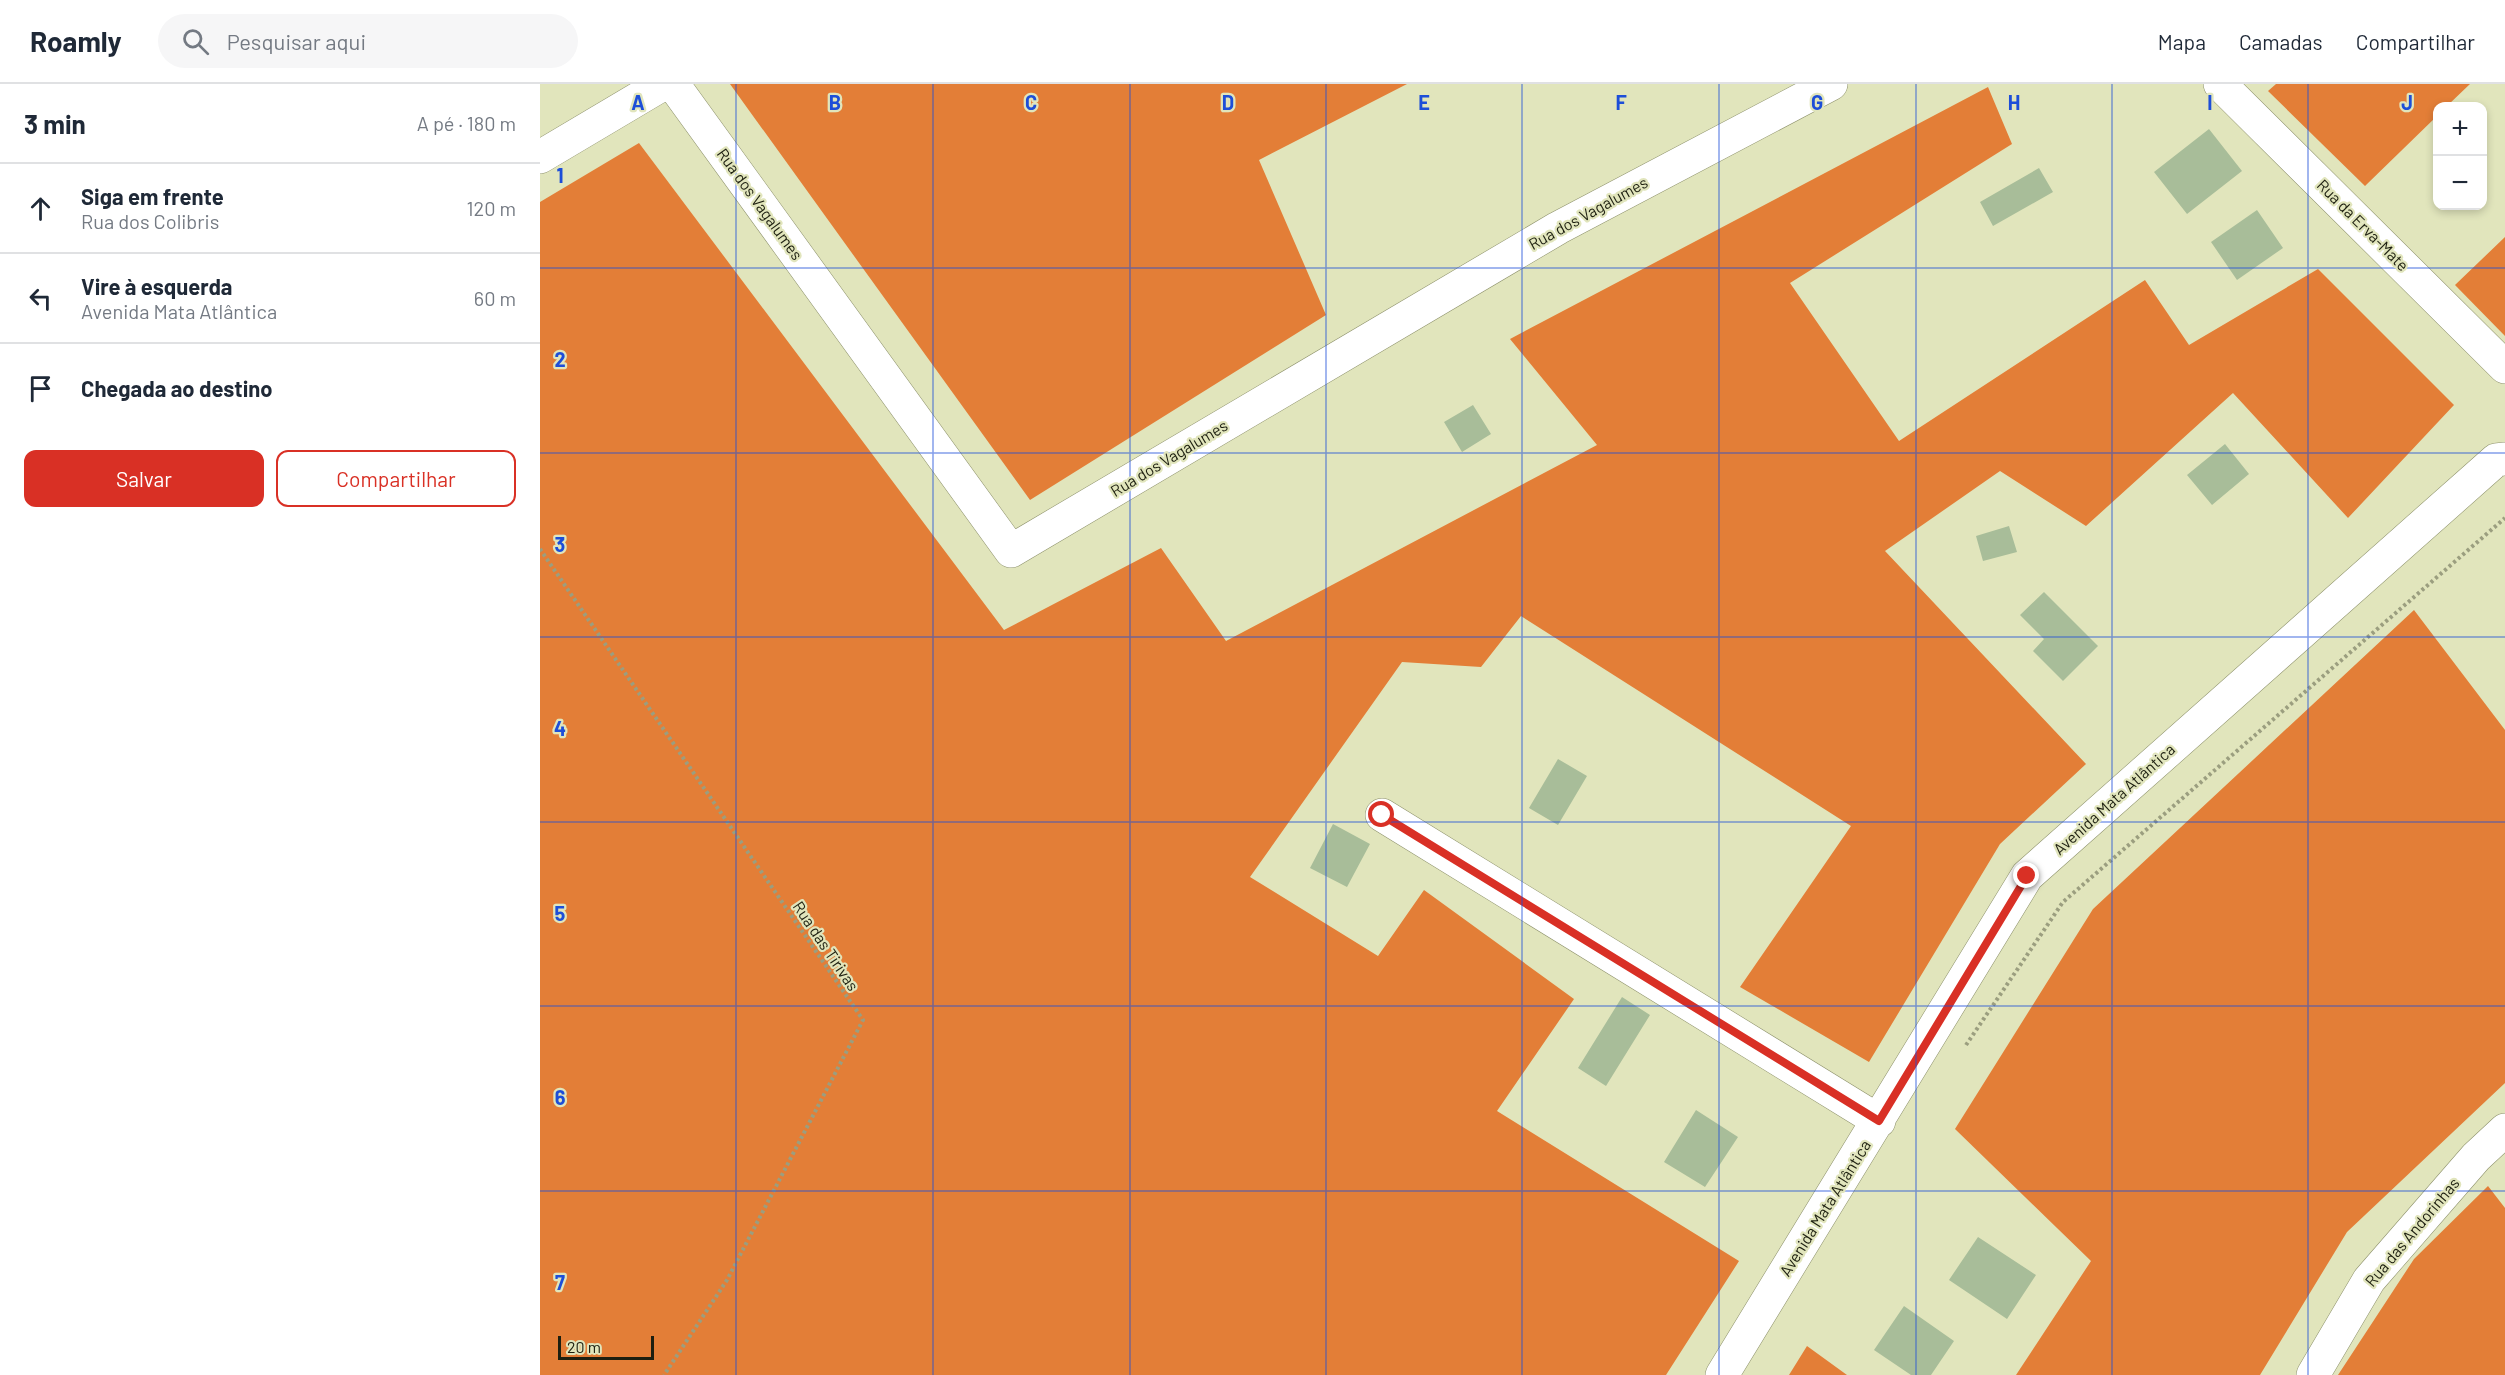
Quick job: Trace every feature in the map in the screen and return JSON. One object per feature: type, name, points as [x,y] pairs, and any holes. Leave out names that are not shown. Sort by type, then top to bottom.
[{"type":"street","points":[[540,157],[663,84]]},
{"type":"street","name":"Rua dos Vagalumes","points":[[673,84],[1011,551],[1558,228],[1831,84]]},
{"type":"street","name":"Rua da Erva-Mate","points":[[2220,84],[2505,367]]},
{"type":"street","name":"Avenida Mata Atlântica","points":[[1722,1375],[2027,876],[2496,460],[2505,459]]},
{"type":"street","points":[[1382,815],[1879,1121]]},
{"type":"street","name":"Rua das Andorinhas","points":[[2313,1375],[2369,1280],[2476,1156],[2505,1130]]},
{"type":"path","points":[[1963,1048],[2063,902],[2505,518]]},
{"type":"path","name":"Rua das Tirivas","points":[[540,549],[862,1020],[727,1280],[664,1375]]},
{"type":"shaded area","points":[[730,84],[1407,84],[1259,160],[1326,315],[1030,500]]},
{"type":"shaded area","points":[[2276,84],[2470,84],[2451,102],[2433,102],[2433,120],[2365,186],[2268,91]]},
{"type":"shaded area","points":[[1988,87],[2012,144],[1790,283],[1899,441],[2145,280],[2189,345],[2318,269],[2454,405],[2348,518],[2233,393],[2086,526],[2000,471],[1885,551],[2086,764],[2000,844],[1869,1062],[1740,987],[1851,826],[1521,616],[1481,667],[1402,662],[1250,877],[1378,956],[1424,890],[1574,999],[1497,1111],[1739,1261],[1666,1375],[540,1375],[540,202],[639,143],[1004,630],[1161,548],[1226,641],[1597,445],[1510,339]]},
{"type":"shaded area","points":[[2505,237],[2505,336],[2455,285]]},
{"type":"shaded area","points":[[2414,610],[2505,730],[2505,1083],[2347,1232],[2260,1375],[2016,1375],[2091,1261],[1955,1129],[2093,909]]},
{"type":"shaded area","points":[[2488,1186],[2505,1208],[2505,1375],[2338,1375],[2414,1259]]},
{"type":"shaded area","points":[[1807,1346],[1847,1375],[1789,1375]]},
{"type":"building","points":[[2209,129],[2242,171],[2187,214],[2154,172]]},
{"type":"building","points":[[2039,168],[2053,192],[1993,226],[1980,202]]},
{"type":"building","points":[[2257,210],[2283,248],[2237,280],[2211,242]]},
{"type":"building","points":[[1473,405],[1491,434],[1462,452],[1444,422]]},
{"type":"building","points":[[2225,444],[2249,474],[2212,505],[2187,475]]},
{"type":"building","points":[[2009,526],[2017,552],[1983,561],[1976,536]]},
{"type":"building","points":[[2044,592],[2098,646],[2063,681],[2033,651],[2044,639],[2020,615]]},
{"type":"building","points":[[1558,759],[1587,776],[1558,825],[1529,808]]},
{"type":"building","points":[[1333,824],[1370,844],[1347,887],[1310,868]]},
{"type":"building","points":[[1622,997],[1650,1015],[1606,1086],[1578,1068]]},
{"type":"building","points":[[1696,1110],[1738,1137],[1705,1187],[1664,1162]]},
{"type":"building","points":[[1978,1237],[2036,1275],[2007,1319],[1949,1280]]},
{"type":"building","points":[[1904,1306],[1954,1341],[1931,1375],[1911,1375],[1874,1350]]},
{"type":"route","points":[[1382,815],[1879,1121],[2027,876]]}]
